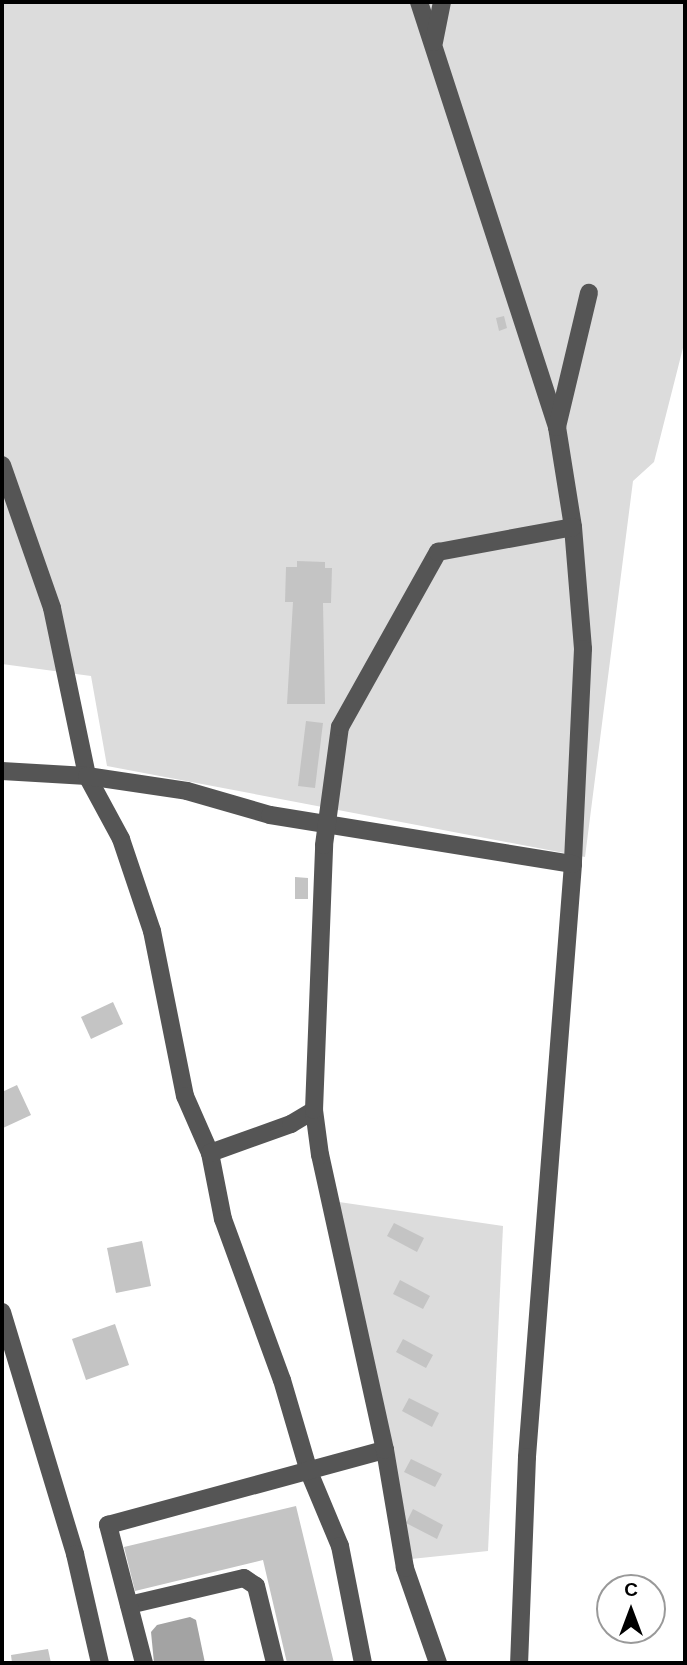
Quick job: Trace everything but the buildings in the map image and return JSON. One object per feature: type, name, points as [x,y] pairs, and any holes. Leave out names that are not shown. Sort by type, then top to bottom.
[{"type":"street","points":[[419,2],[557,427],[573,527],[583,649],[573,864],[547,1162],[519,1663]]},
{"type":"street","points":[[434,42],[442,2]]},
{"type":"street","points":[[557,427],[589,293]]},
{"type":"street","points":[[2,465],[52,608],[87,776],[121,839],[158,958],[185,1097],[210,1153],[223,1219],[282,1380],[309,1472],[340,1546],[363,1663]]},
{"type":"street","points":[[438,1663],[405,1568],[385,1450],[314,1110],[324,845],[340,727],[438,552],[573,527]]},
{"type":"street","points":[[2,771],[87,776],[187,790],[270,815],[329,822],[573,864]]},
{"type":"street","points":[[210,1153],[291,1124],[314,1110]]},
{"type":"street","points":[[2,1312],[75,1554],[100,1663]]},
{"type":"street","points":[[144,1663],[108,1525],[385,1450]]},
{"type":"street","points":[[129,1605],[244,1578],[256,1586],[275,1663]]},
{"type":"shaded area","points":[[2,2],[685,2],[685,340],[654,462],[633,481],[585,857],[107,766],[91,676],[2,664]]},
{"type":"shaded area","points":[[339,1202],[503,1226],[488,1551],[411,1559]]},
{"type":"shaded area","points":[[190,1617],[196,1620],[205,1663],[154,1663],[151,1632],[157,1625]]}]
